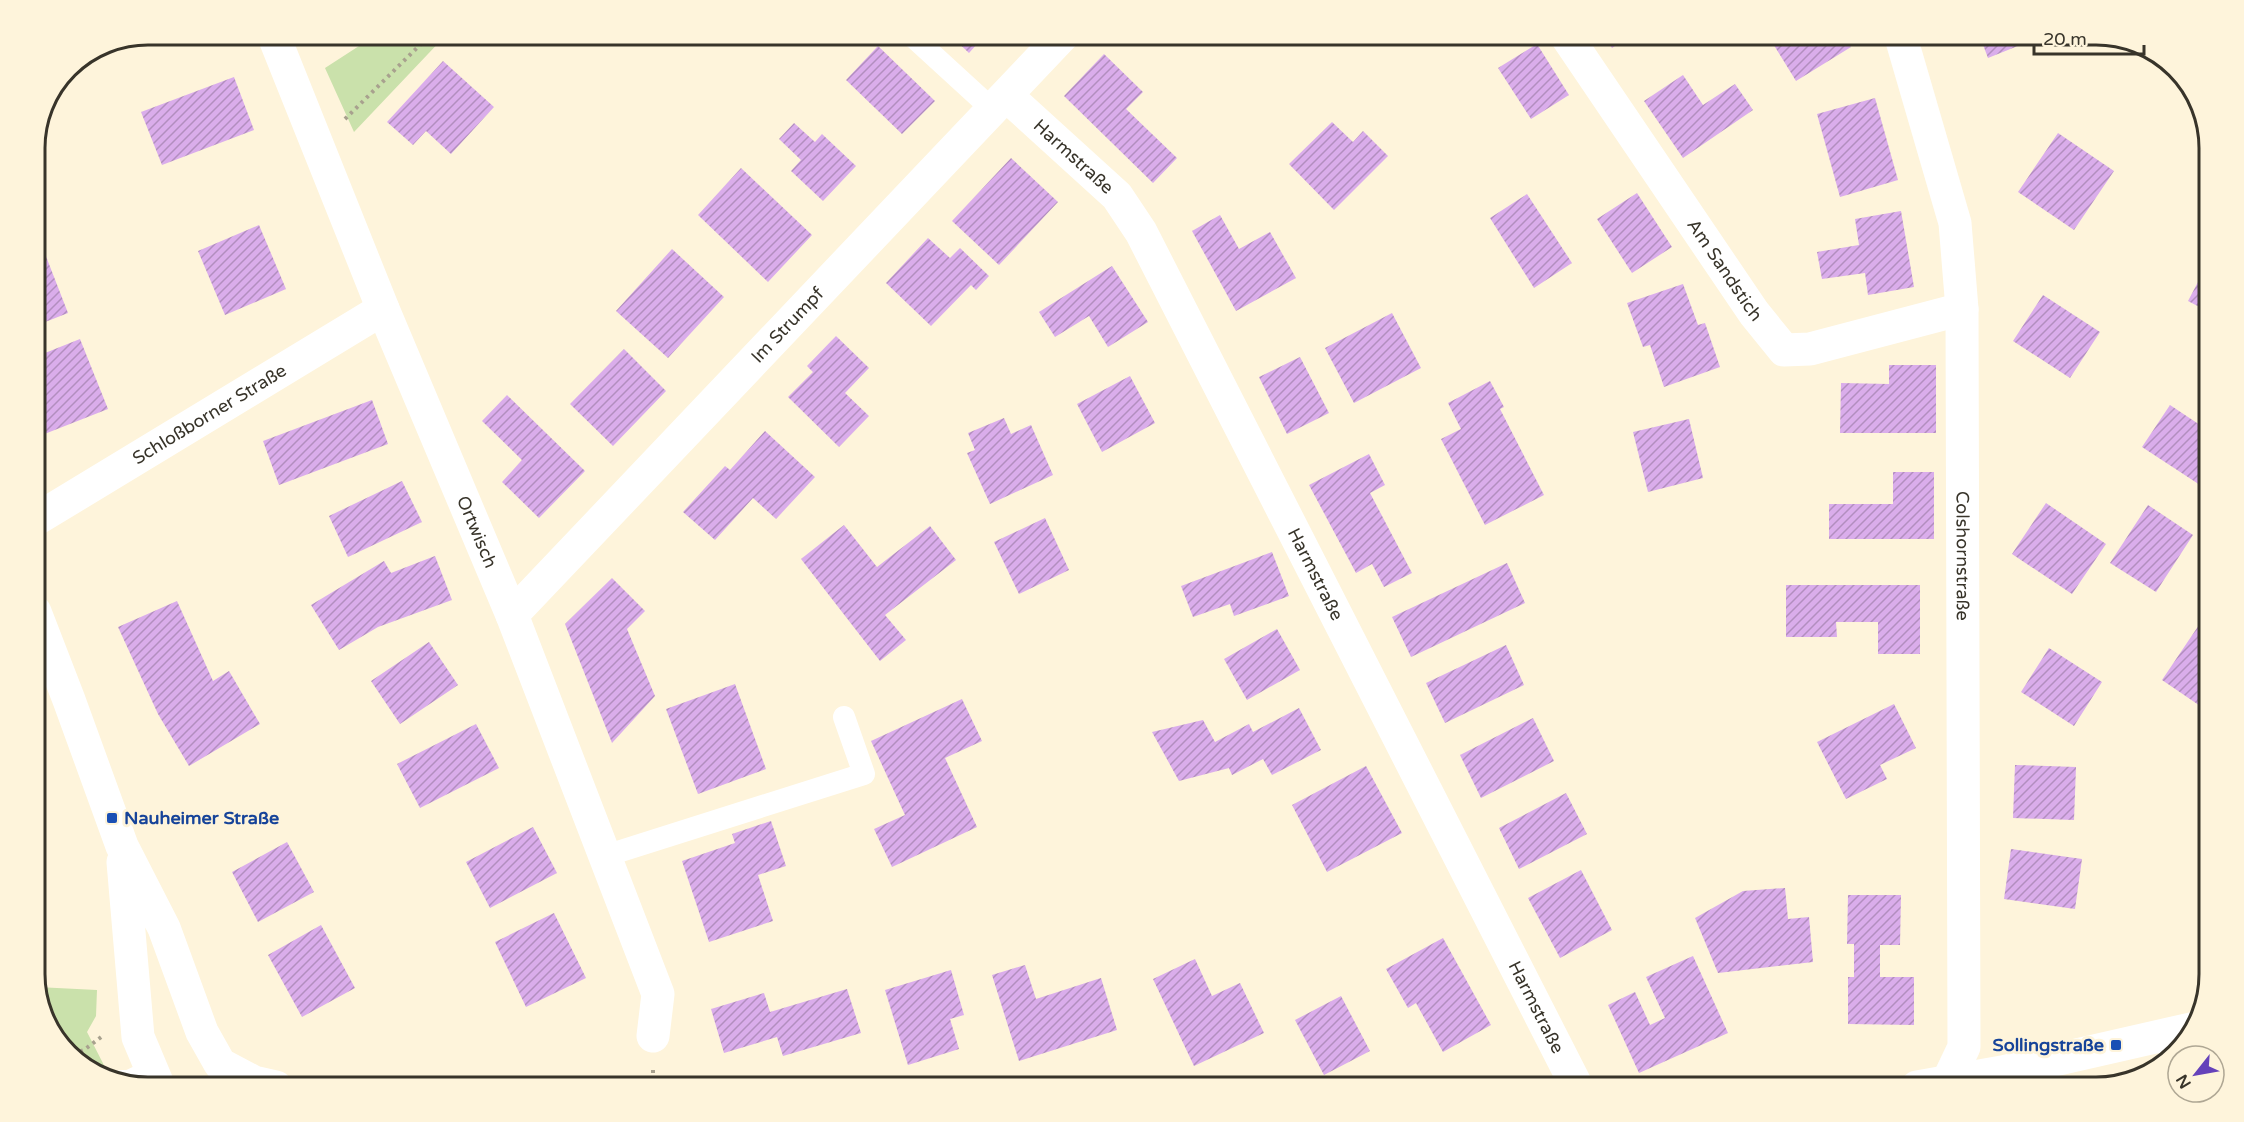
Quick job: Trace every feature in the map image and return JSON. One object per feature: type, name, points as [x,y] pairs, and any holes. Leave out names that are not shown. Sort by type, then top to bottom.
[{"type":"street","name":"Ortwisch","points":[[277,45],[383,309],[512,615],[658,994],[652,1036]]},
{"type":"street","name":"Im Strumpf","points":[[512,615],[1054,45]]},
{"type":"street","name":"Am Sandstich","points":[[1572,45],[1754,313],[1784,350],[1810,350],[1962,309]]},
{"type":"street","name":"Colshornstraße","points":[[1903,45],[1955,223],[1962,309],[1964,1047],[1950,1077]]},
{"type":"street","name":"Harmstraße","points":[[1000,103],[1117,196],[1142,232],[1571,1077]]},
{"type":"street","name":"Schloßborner Straße","points":[[45,514],[383,309]]},
{"type":"street","points":[[45,638],[122,846],[164,928],[202,1032],[220,1064],[245,1077]]},
{"type":"street","points":[[122,846],[138,1037],[155,1077]]},
{"type":"street","points":[[2006,1077],[2182,1031]]},
{"type":"lane","points":[[924,45],[1000,103]]},
{"type":"lane","points":[[605,856],[864,774],[844,717]]},
{"type":"path","points":[[317,147],[420,45]]},
{"type":"path","points":[[80,1051],[108,1032]]},
{"type":"green space","points":[[361,45],[437,45],[354,132],[325,68]]},
{"type":"green space","points":[[46,987],[97,990],[96,1016],[87,1032],[105,1067],[80,1051],[62,1031],[50,1007]]},
{"type":"building","points":[[961,45],[976,45],[969,53]]},
{"type":"building","points":[[1538,45],[1569,95],[1531,119],[1498,68]]},
{"type":"building","points":[[1774,45],[1850,45],[1851,47],[1796,81]]},
{"type":"building","points":[[1983,45],[2020,45],[1988,58]]},
{"type":"building","points":[[878,46],[935,101],[902,134],[846,80]]},
{"type":"building","points":[[1104,54],[1143,92],[1126,109],[1177,158],[1153,183],[1064,96]]},
{"type":"building","points":[[443,61],[494,107],[451,154],[426,131],[413,145],[387,122]]},
{"type":"building","points":[[1683,75],[1703,105],[1735,84],[1753,110],[1683,158],[1644,101]]},
{"type":"building","points":[[234,77],[254,130],[162,165],[141,112]]},
{"type":"building","points":[[1875,98],[1898,180],[1840,197],[1817,114]]},
{"type":"building","points":[[1332,122],[1353,142],[1363,131],[1388,156],[1334,210],[1289,164]]},
{"type":"building","points":[[794,123],[815,142],[822,134],[856,166],[823,201],[791,171],[801,160],[779,139]]},
{"type":"building","points":[[2058,133],[2114,171],[2074,230],[2018,192]]},
{"type":"building","points":[[1011,158],[1058,202],[999,265],[952,221]]},
{"type":"building","points":[[741,168],[812,235],[768,282],[698,215]]},
{"type":"building","points":[[1637,193],[1672,247],[1632,273],[1597,219]]},
{"type":"building","points":[[1527,194],[1572,263],[1534,288],[1490,218]]},
{"type":"building","points":[[1901,211],[1914,287],[1868,295],[1865,273],[1822,279],[1817,252],[1859,245],[1855,219]]},
{"type":"building","points":[[1220,215],[1239,249],[1270,232],[1296,278],[1236,311],[1192,231]]},
{"type":"building","points":[[259,225],[286,289],[225,315],[198,251]]},
{"type":"building","points":[[928,238],[950,258],[960,248],[989,276],[976,290],[971,285],[931,326],[886,283]]},
{"type":"building","points":[[672,249],[724,297],[668,358],[616,311]]},
{"type":"building","points":[[45,254],[68,313],[45,322]]},
{"type":"building","points":[[1112,266],[1148,322],[1108,347],[1089,316],[1055,337],[1039,312]]},
{"type":"building","points":[[2199,280],[2199,307],[2188,301]]},
{"type":"building","points":[[1683,284],[1698,325],[1705,323],[1720,367],[1664,387],[1650,345],[1643,347],[1627,303]]},
{"type":"building","points":[[2043,295],[2100,332],[2070,378],[2013,341]]},
{"type":"building","points":[[1392,313],[1421,368],[1354,403],[1325,348]]},
{"type":"building","points":[[836,336],[869,368],[845,393],[869,416],[839,447],[788,397],[813,372],[807,366]]},
{"type":"building","points":[[80,339],[108,409],[45,434],[45,353]]},
{"type":"building","points":[[624,349],[666,391],[613,446],[570,404]]},
{"type":"building","points":[[1300,357],[1329,413],[1287,434],[1259,377]]},
{"type":"building","points":[[1889,365],[1936,365],[1936,433],[1840,433],[1841,383],[1889,384]]},
{"type":"building","points":[[1130,376],[1155,423],[1102,452],[1077,404]]},
{"type":"building","points":[[1490,381],[1504,407],[1500,409],[1544,495],[1485,525],[1441,439],[1461,429],[1448,403]]},
{"type":"building","points":[[507,395],[585,471],[539,518],[502,482],[522,460],[482,421]]},
{"type":"building","points":[[372,400],[388,444],[279,485],[263,441]]},
{"type":"building","points":[[2170,405],[2199,424],[2199,484],[2142,447]]},
{"type":"building","points":[[1004,418],[1011,434],[1031,425],[1053,475],[990,504],[967,453],[975,450],[968,433]]},
{"type":"building","points":[[1689,419],[1703,478],[1648,492],[1633,432]]},
{"type":"building","points":[[765,431],[815,477],[776,519],[753,498],[715,540],[683,512],[725,466],[730,470]]},
{"type":"building","points":[[1369,454],[1385,485],[1370,493],[1412,573],[1384,587],[1372,564],[1356,573],[1309,485]]},
{"type":"building","points":[[1893,472],[1934,472],[1934,539],[1829,539],[1829,504],[1893,504]]},
{"type":"building","points":[[402,481],[422,522],[348,557],[329,516]]},
{"type":"building","points":[[2046,503],[2106,544],[2072,594],[2012,554]]},
{"type":"building","points":[[2148,505],[2193,535],[2156,592],[2110,563]]},
{"type":"building","points":[[1045,518],[1069,570],[1019,594],[994,542]]},
{"type":"building","points":[[844,525],[877,567],[930,526],[956,560],[885,615],[906,640],[880,661],[801,559]]},
{"type":"building","points":[[1272,552],[1289,596],[1234,616],[1230,604],[1193,617],[1181,586]]},
{"type":"building","points":[[435,556],[452,600],[378,627],[339,650],[311,605],[384,561],[391,573]]},
{"type":"building","points":[[1507,563],[1525,603],[1411,657],[1392,617]]},
{"type":"building","points":[[612,578],[645,611],[627,629],[655,696],[612,743],[565,624]]},
{"type":"building","points":[[1786,585],[1920,585],[1920,654],[1878,654],[1878,622],[1836,622],[1837,637],[1786,637]]},
{"type":"building","points":[[177,601],[213,681],[229,671],[260,724],[189,766],[158,714],[118,627]]},
{"type":"building","points":[[2199,625],[2199,705],[2162,680]]},
{"type":"building","points":[[1277,629],[1300,670],[1247,700],[1224,659]]},
{"type":"building","points":[[429,642],[458,685],[400,724],[371,681]]},
{"type":"building","points":[[1506,645],[1524,685],[1445,723],[1426,683]]},
{"type":"building","points":[[2049,648],[2102,682],[2074,726],[2021,692]]},
{"type":"building","points":[[735,684],[766,769],[698,794],[666,709]]},
{"type":"building","points":[[962,699],[982,741],[945,758],[977,827],[892,867],[874,829],[905,815],[871,741]]},
{"type":"building","points":[[1894,704],[1916,748],[1880,765],[1887,779],[1846,799],[1817,742]]},
{"type":"building","points":[[1299,708],[1321,750],[1272,775],[1263,759],[1232,775],[1229,768],[1179,781],[1152,732],[1203,720],[1215,742],[1249,724],[1253,732]]},
{"type":"building","points":[[1533,718],[1554,761],[1481,798],[1460,755]]},
{"type":"building","points":[[476,724],[499,768],[420,808],[397,764]]},
{"type":"building","points":[[2015,765],[2076,767],[2074,820],[2013,818]]},
{"type":"building","points":[[1366,766],[1402,833],[1327,872],[1292,805]]},
{"type":"building","points":[[1566,793],[1587,834],[1519,869],[1499,828]]},
{"type":"building","points":[[771,821],[786,866],[758,875],[773,921],[709,942],[682,861],[735,843],[732,834]]},
{"type":"building","points":[[533,827],[557,873],[490,908],[466,862]]},
{"type":"building","points":[[287,842],[314,892],[258,922],[232,872]]},
{"type":"building","points":[[2011,849],[2082,859],[2075,909],[2004,899]]},
{"type":"building","points":[[1581,870],[1612,930],[1560,958],[1528,898]]},
{"type":"building","points":[[1785,888],[1788,919],[1809,917],[1813,962],[1718,973],[1695,918],[1743,891]]},
{"type":"building","points":[[1848,895],[1901,895],[1900,945],[1880,945],[1880,977],[1914,977],[1914,1025],[1848,1024],[1848,977],[1854,977],[1854,944],[1847,944]]},
{"type":"building","points":[[554,913],[586,978],[526,1007],[495,942]]},
{"type":"building","points":[[321,925],[355,988],[302,1017],[268,955]]},
{"type":"building","points":[[1443,938],[1491,1025],[1443,1052],[1416,1003],[1408,1008],[1386,969]]},
{"type":"building","points":[[1693,956],[1728,1033],[1639,1073],[1608,1005],[1635,992],[1650,1025],[1665,1018],[1646,977]]},
{"type":"building","points":[[1195,959],[1212,996],[1240,983],[1264,1033],[1194,1066],[1153,979]]},
{"type":"building","points":[[1025,965],[1036,999],[1101,978],[1117,1030],[1019,1061],[992,975]]},
{"type":"building","points":[[951,970],[964,1015],[950,1019],[959,1049],[908,1065],[885,990]]},
{"type":"building","points":[[847,989],[861,1033],[783,1056],[777,1037],[724,1053],[711,1009],[764,993],[770,1012]]},
{"type":"building","points":[[1341,996],[1370,1051],[1324,1075],[1295,1020]]},
{"type":"place","name":"Nauheimer Straße","points":[[112,818]]},
{"type":"place","name":"Sollingstraße","points":[[2116,1045]]}]
